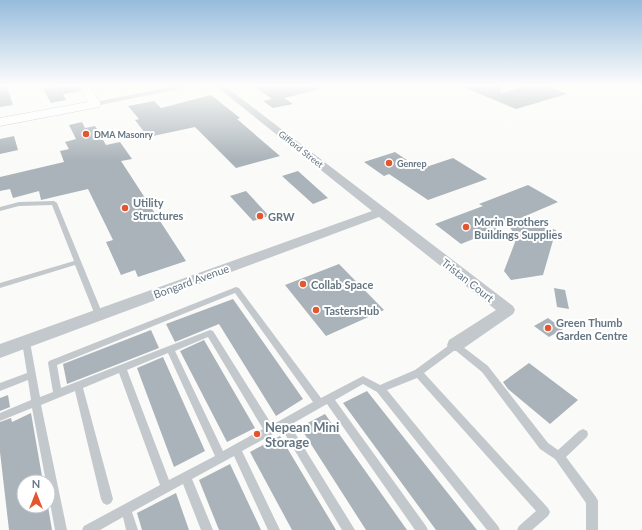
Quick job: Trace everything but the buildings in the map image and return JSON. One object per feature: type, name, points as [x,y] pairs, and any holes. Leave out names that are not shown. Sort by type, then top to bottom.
[{"type":"street","points":[[0,122],[59,111]]},
{"type":"street","name":"Gifford Street","points":[[252,111],[381,212]]},
{"type":"street","name":"Bongard Avenue","points":[[0,351],[381,212]]},
{"type":"street","name":"Tristan Court","points":[[381,212],[507,310],[455,345]]},
{"type":"lane","points":[[0,209],[19,204],[36,205],[54,203],[99,315]]},
{"type":"lane","points":[[0,286],[77,262]]},
{"type":"lane","points":[[58,394],[52,363],[236,290],[422,530]]},
{"type":"lane","points":[[0,417],[210,333],[270,432]]},
{"type":"lane","points":[[26,342],[36,403],[61,530]]},
{"type":"lane","points":[[380,389],[418,373],[455,345],[484,369],[544,446],[559,456],[592,501],[592,530]]},
{"type":"lane","points":[[170,349],[221,458]]},
{"type":"lane","points":[[122,368],[166,488]]},
{"type":"lane","points":[[418,373],[544,512],[523,530]]},
{"type":"lane","points":[[0,387],[32,375]]},
{"type":"lane","points":[[88,530],[363,380],[380,389],[494,530]]},
{"type":"lane","points":[[78,386],[107,499]]},
{"type":"lane","points":[[284,424],[349,530]]},
{"type":"lane","points":[[559,456],[583,434]]},
{"type":"lane","points":[[236,450],[274,530]]},
{"type":"lane","points":[[186,477],[207,530]]},
{"type":"lane","points":[[126,509],[132,530]]},
{"type":"place","name":"DMA Masonry","points":[[86,134]]},
{"type":"place","name":"Genrep","points":[[389,163]]},
{"type":"place","name":"Utility Structures","points":[[125,208]]},
{"type":"place","name":"GRW","points":[[260,216]]},
{"type":"place","name":"Morin Brothers Buildings Supplies","points":[[466,227]]},
{"type":"place","name":"Collab Space","points":[[303,284]]},
{"type":"place","name":"TastersHub","points":[[316,310]]},
{"type":"place","name":"Green Thumb Garden Centre","points":[[548,328]]},
{"type":"place","name":"Nepean Mini Storage","points":[[257,434]]}]
